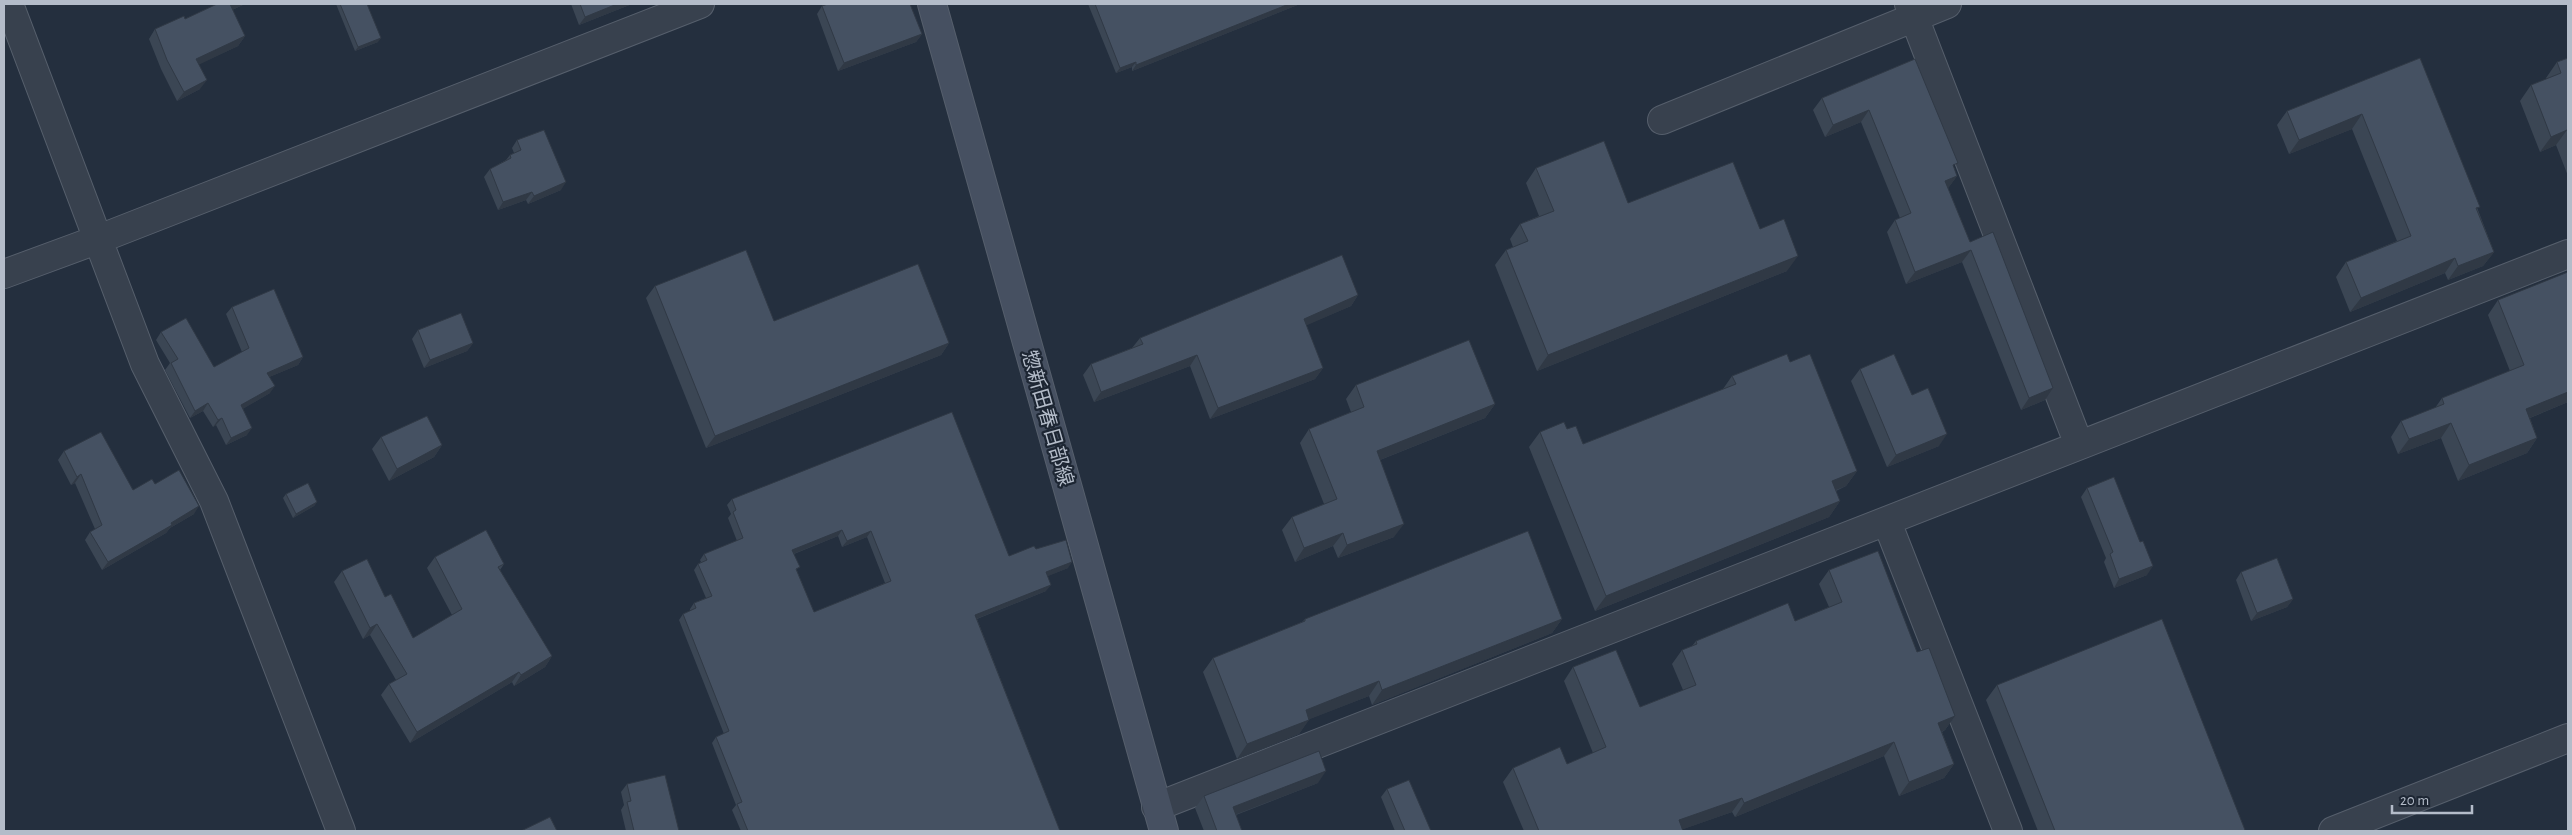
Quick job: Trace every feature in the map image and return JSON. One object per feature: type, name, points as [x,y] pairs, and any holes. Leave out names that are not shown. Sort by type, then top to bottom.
[{"type":"main road","name":"惣新田春日部線","points":[[932,4],[1160,819]]},
{"type":"street","points":[[9,4],[145,364],[218,509],[341,831]]},
{"type":"street","points":[[4,274],[99,240],[700,4]]},
{"type":"street","points":[[1662,120],[1912,10],[1948,4]]},
{"type":"street","points":[[1912,10],[2079,445]]},
{"type":"street","points":[[1160,819],[1887,522],[2568,254]]},
{"type":"street","points":[[1887,522],[2008,831]]},
{"type":"street","points":[[2333,831],[2568,738]]},
{"type":"building","points":[[217,4],[230,4],[245,36],[196,59],[207,80],[184,92],[167,60],[155,29],[184,16],[185,19]]},
{"type":"building","points":[[340,4],[367,4],[381,38],[358,47]]},
{"type":"building","points":[[580,4],[617,4],[585,17]]},
{"type":"building","points":[[828,4],[910,4],[922,34],[844,63],[822,6]]},
{"type":"building","points":[[1095,4],[1289,4],[1136,65],[1136,62],[1120,68]]},
{"type":"building","points":[[2420,58],[2480,207],[2476,208],[2494,252],[2458,266],[2455,258],[2361,298],[2346,262],[2411,236],[2362,114],[2299,140],[2287,111]]},
{"type":"building","points":[[2568,58],[2568,133],[2567,130],[2551,137],[2531,85],[2561,73],[2557,62]]},
{"type":"building","points":[[1915,59],[1958,163],[1953,165],[1957,176],[1945,181],[1970,242],[1993,232],[2053,388],[2029,398],[1971,250],[1915,272],[1895,220],[1911,213],[1869,110],[1833,125],[1822,98]]},
{"type":"building","points":[[544,130],[566,182],[534,196],[532,192],[503,202],[490,169],[511,158],[510,155],[521,150],[517,140]]},
{"type":"building","points":[[1604,141],[1628,203],[1733,162],[1760,229],[1784,219],[1798,256],[1548,355],[1506,250],[1528,241],[1520,224],[1554,211],[1536,168]]},
{"type":"building","points":[[746,250],[774,321],[918,264],[949,343],[715,436],[655,286]]},
{"type":"building","points":[[1342,255],[1358,295],[1304,319],[1323,368],[1218,408],[1197,355],[1101,392],[1091,364],[1143,344],[1140,338]]},
{"type":"building","points":[[2568,272],[2568,392],[2526,409],[2537,438],[2469,465],[2451,423],[2409,439],[2401,421],[2444,404],[2442,398],[2524,365],[2498,300]]},
{"type":"building","points":[[274,289],[303,357],[267,373],[275,386],[241,405],[252,428],[231,438],[222,418],[218,420],[208,403],[195,411],[171,363],[178,359],[161,332],[186,318],[214,367],[249,348],[232,307]]},
{"type":"building","points":[[461,313],[473,343],[430,360],[418,330]]},
{"type":"building","points":[[1469,340],[1495,404],[1377,451],[1404,524],[1347,545],[1343,533],[1304,548],[1292,517],[1337,499],[1309,429],[1364,407],[1356,385]]},
{"type":"building","points":[[1787,354],[1790,362],[1810,354],[1857,471],[1832,481],[1840,501],[1606,596],[1540,432],[1564,422],[1567,429],[1576,426],[1583,444],[1736,384],[1732,376]]},
{"type":"building","points":[[1894,354],[1912,395],[1928,388],[1947,434],[1896,455],[1860,369]]},
{"type":"building","points":[[952,412],[1009,556],[1034,546],[1036,549],[1066,540],[1072,562],[1046,572],[1051,585],[975,615],[1060,831],[748,831],[737,804],[742,802],[716,737],[729,731],[683,614],[696,608],[694,603],[712,596],[698,564],[707,560],[704,554],[743,538],[733,512],[736,510],[732,499]],"holes":[[[842,530],[847,541],[871,531],[891,581],[814,612],[796,569],[800,567],[792,550]]]},
{"type":"building","points":[[427,416],[442,445],[397,469],[381,437]]},
{"type":"building","points":[[101,432],[133,490],[152,479],[155,484],[179,470],[199,506],[171,523],[172,525],[108,562],[90,532],[102,525],[81,474],[77,477],[64,451]]},
{"type":"building","points":[[2114,477],[2140,542],[2143,541],[2153,566],[2119,579],[2110,554],[2113,552],[2087,488]]},
{"type":"building","points":[[308,483],[317,502],[296,514],[286,494]]},
{"type":"building","points":[[486,530],[504,564],[498,567],[552,656],[521,675],[519,672],[417,732],[389,684],[407,674],[377,624],[370,628],[342,571],[367,559],[385,597],[391,594],[413,638],[462,609],[435,557]]},
{"type":"building","points":[[1528,531],[1562,619],[1382,690],[1379,681],[1306,710],[1309,720],[1247,744],[1213,658],[1305,621],[1305,619]]},
{"type":"building","points":[[1878,551],[1917,652],[1929,648],[1955,716],[1938,723],[1954,764],[1909,782],[1894,742],[1744,803],[1742,798],[1679,820],[1683,831],[1539,831],[1513,768],[1560,747],[1567,764],[1606,747],[1573,667],[1616,650],[1640,707],[1696,685],[1682,650],[1697,644],[1696,641],[1788,603],[1795,621],[1842,602],[1829,570]]},
{"type":"building","points":[[2277,558],[2293,599],[2257,613],[2241,572]]},
{"type":"building","points":[[2162,619],[2245,830],[2055,831],[1997,685]]},
{"type":"building","points":[[1319,751],[1326,771],[1233,807],[1242,831],[1217,831],[1204,796]]},
{"type":"building","points":[[665,775],[679,831],[634,831],[627,802],[631,801],[627,784]]},
{"type":"building","points":[[1409,780],[1431,831],[1405,831],[1387,789]]},
{"type":"building","points":[[550,817],[557,831],[521,831]]}]
